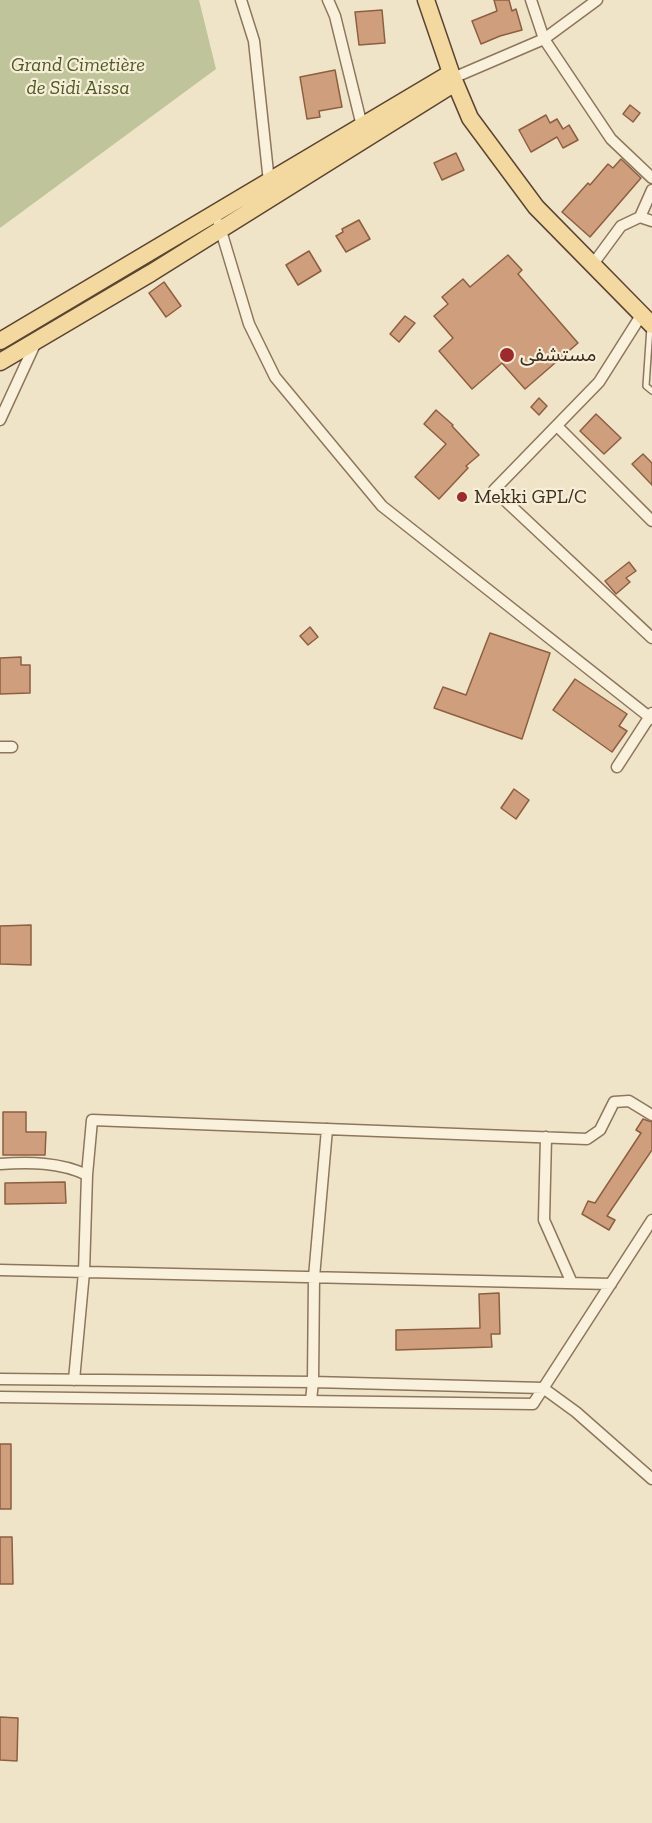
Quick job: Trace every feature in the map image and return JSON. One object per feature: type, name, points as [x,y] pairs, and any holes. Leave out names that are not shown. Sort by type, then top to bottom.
[{"type":"main road","points":[[426,0],[453,78],[470,118],[536,207],[648,320]]},
{"type":"main road","points":[[0,341],[217,222],[269,182],[362,126],[453,78]]},
{"type":"main road","points":[[0,362],[36,342],[217,222],[453,78]]},
{"type":"street","points":[[241,0],[254,41],[269,182]]},
{"type":"street","points":[[328,0],[335,16],[362,126]]},
{"type":"street","points":[[531,0],[544,39],[611,139],[652,178]]},
{"type":"street","points":[[453,78],[544,39],[597,0]]},
{"type":"street","points":[[593,264],[621,226],[640,217],[652,190]]},
{"type":"street","points":[[640,217],[652,221]]},
{"type":"street","points":[[217,222],[249,324],[275,377],[382,506],[651,716],[617,766]]},
{"type":"street","points":[[648,320],[599,382],[494,490],[652,638]]},
{"type":"street","points":[[0,420],[36,342]]},
{"type":"street","points":[[556,426],[652,521]]},
{"type":"street","points":[[0,747],[12,747]]},
{"type":"street","points":[[74,1380],[84,1272],[87,1175],[92,1120],[587,1139],[600,1130],[614,1101],[629,1101],[652,1115]]},
{"type":"street","points":[[311,1400],[314,1277],[327,1129]]},
{"type":"street","points":[[546,1137],[544,1220],[572,1283]]},
{"type":"street","points":[[0,1164],[25,1163],[71,1167],[87,1175]]},
{"type":"street","points":[[0,1397],[533,1404],[611,1284],[648,1237],[652,1220]]},
{"type":"street","points":[[0,1270],[611,1284]]},
{"type":"street","points":[[0,1379],[313,1382],[543,1388],[576,1412],[652,1479]]},
{"type":"lane","points":[[648,320],[646,386],[652,391]]},
{"type":"green space","name":"Grand Cimetière de Sidi Aissa","points":[[0,0],[199,0],[216,69],[0,228]]},
{"type":"building","points":[[494,0],[509,0],[512,11],[516,9],[522,30],[481,44],[472,21],[497,11]]},
{"type":"building","points":[[382,10],[385,43],[359,45],[355,12]]},
{"type":"building","points":[[335,70],[342,107],[319,111],[320,117],[307,119],[300,77]]},
{"type":"building","points":[[630,105],[640,113],[633,122],[623,114]]},
{"type":"building","points":[[546,115],[550,123],[557,119],[563,129],[569,125],[578,140],[563,148],[557,137],[531,152],[519,130]]},
{"type":"building","points":[[456,153],[464,170],[442,180],[434,163]]},
{"type":"building","points":[[621,159],[641,178],[590,237],[562,212],[608,164],[613,168]]},
{"type":"building","points":[[359,220],[370,239],[346,252],[336,236],[343,232],[342,229]]},
{"type":"building","points":[[309,251],[321,271],[298,285],[286,265]]},
{"type":"building","points":[[508,255],[522,270],[518,274],[578,343],[525,389],[502,363],[472,389],[439,351],[453,338],[434,316],[448,304],[442,297],[463,279],[470,287]]},
{"type":"building","points":[[164,282],[181,306],[166,317],[149,293]]},
{"type":"building","points":[[405,316],[415,323],[399,342],[390,334]]},
{"type":"building","points":[[539,398],[547,406],[539,415],[531,407]]},
{"type":"building","points":[[436,410],[453,425],[479,455],[466,466],[468,468],[439,499],[415,477],[446,444],[424,424]]},
{"type":"building","points":[[596,414],[621,438],[604,454],[580,431]]},
{"type":"building","points":[[643,454],[652,463],[652,485],[632,464]]},
{"type":"building","points":[[629,562],[636,571],[626,578],[630,582],[616,594],[605,581]]},
{"type":"building","points":[[310,627],[318,637],[308,645],[300,636]]},
{"type":"building","points":[[490,633],[550,653],[522,739],[434,708],[443,687],[466,695]]},
{"type":"building","points":[[21,657],[21,665],[30,665],[30,693],[0,694],[0,658]]},
{"type":"building","points":[[575,679],[627,714],[619,726],[627,731],[612,752],[553,710]]},
{"type":"building","points":[[514,789],[529,800],[516,819],[501,808]]},
{"type":"building","points":[[31,925],[31,965],[0,964],[0,926]]},
{"type":"building","points":[[3,1112],[26,1112],[26,1132],[46,1132],[45,1155],[3,1155]]},
{"type":"building","points":[[643,1119],[652,1122],[652,1150],[607,1216],[615,1220],[609,1230],[582,1214],[588,1201],[595,1203],[641,1133],[636,1130]]},
{"type":"building","points":[[65,1182],[66,1203],[5,1204],[5,1183]]},
{"type":"building","points":[[499,1293],[500,1334],[491,1334],[492,1347],[396,1350],[396,1330],[480,1328],[479,1294]]},
{"type":"building","points":[[0,1444],[11,1444],[11,1509],[0,1509]]},
{"type":"building","points":[[0,1537],[12,1537],[13,1584],[0,1584]]},
{"type":"building","points":[[0,1717],[18,1718],[17,1761],[0,1760]]},
{"type":"place","name":"مستشفى","points":[[507,355]]},
{"type":"place","name":"Mekki GPL/C","points":[[462,497]]}]
